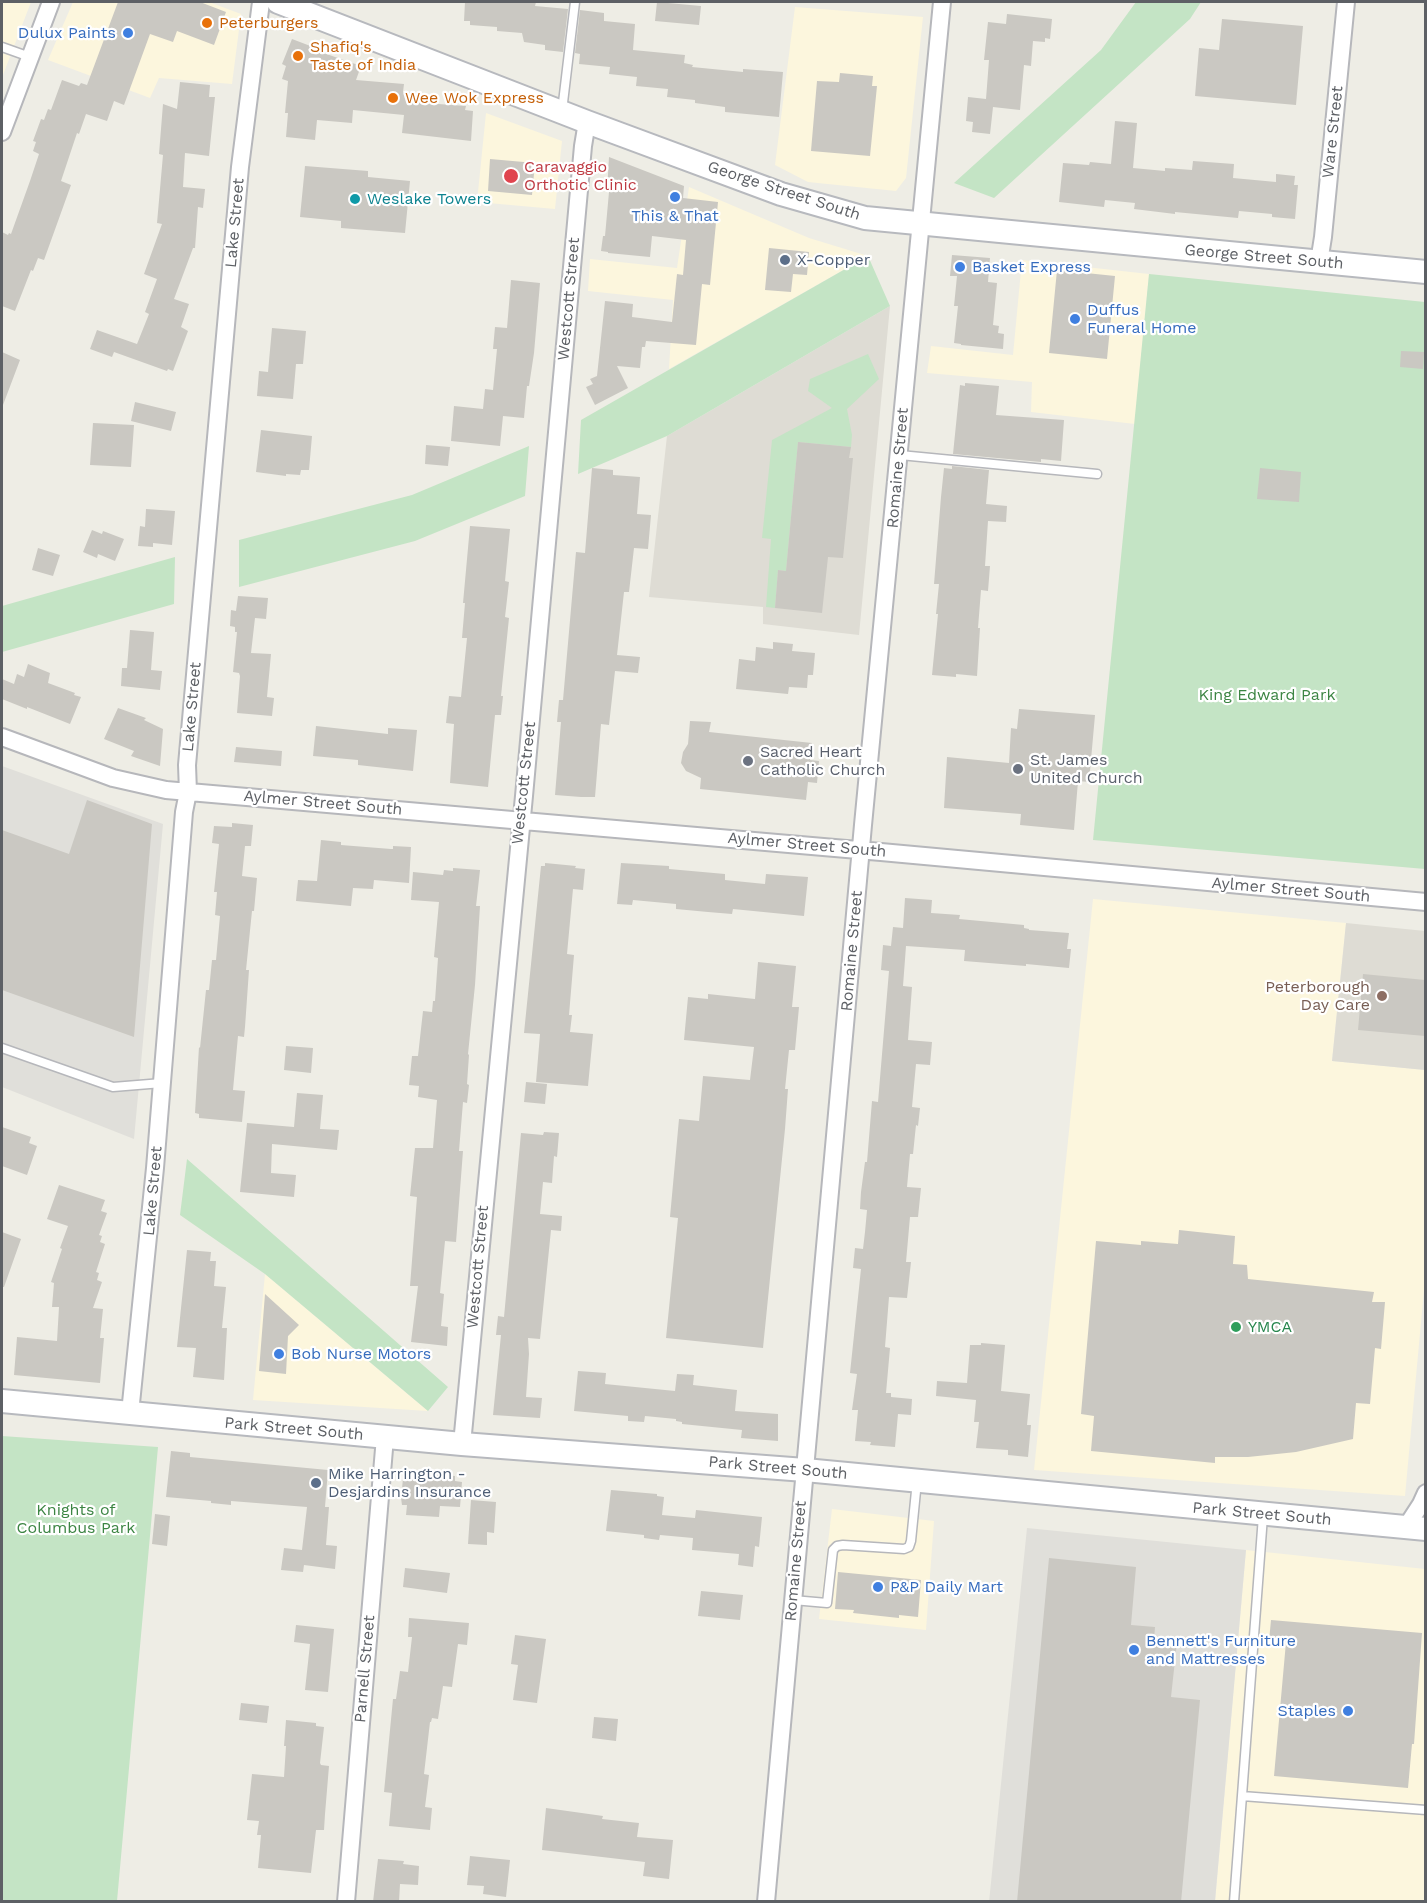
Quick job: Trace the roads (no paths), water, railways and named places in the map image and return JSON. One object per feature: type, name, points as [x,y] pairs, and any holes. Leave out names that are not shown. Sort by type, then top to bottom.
[{"type":"main road","name":"George Street South","points":[[278,2],[587,122],[781,194],[865,218],[1425,272]]},
{"type":"main road","name":"Park Street South","points":[[2,1401],[462,1444],[804,1470],[1416,1528]]},
{"type":"street","points":[[2,132],[51,2]]},
{"type":"street","name":"Lake Street","points":[[130,1413],[154,1179],[184,812],[188,792],[187,765],[240,167],[261,2]]},
{"type":"street","name":"Romaine Street","points":[[766,1902],[861,850],[942,2]]},
{"type":"street","name":"Ware Street","points":[[1319,262],[1346,2]]},
{"type":"street","name":"Westcott Street","points":[[462,1444],[587,122]]},
{"type":"street","name":"Aylmer Street South","points":[[2,737],[113,778],[188,792],[861,850],[1425,902]]},
{"type":"street","name":"Parnell Street","points":[[346,1902],[385,1437]]},
{"type":"street","points":[[1416,1528],[1425,1493]]},
{"type":"lane","points":[[562,112],[575,2]]},
{"type":"lane","points":[[2,47],[30,57]]},
{"type":"lane","points":[[900,454],[1097,474]]},
{"type":"lane","points":[[2,1048],[113,1087],[162,1083]]},
{"type":"lane","points":[[793,1600],[827,1604],[832,1550],[837,1546],[904,1549],[909,1546],[917,1481]]},
{"type":"lane","points":[[1234,1902],[1264,1515]]},
{"type":"lane","points":[[1242,1796],[1425,1810]]},
{"type":"place","name":"Peterburgers","points":[[207,23]]},
{"type":"place","name":"Dulux Paints","points":[[128,33]]},
{"type":"place","name":"Shafiq's Taste of India","points":[[298,56]]},
{"type":"place","name":"Wee Wok Express","points":[[393,98]]},
{"type":"place","name":"Caravaggio Orthotic Clinic","points":[[511,176]]},
{"type":"place","name":"This & That","points":[[675,197]]},
{"type":"place","name":"Weslake Towers","points":[[355,199]]},
{"type":"place","name":"X-Copper","points":[[785,260]]},
{"type":"place","name":"Basket Express","points":[[960,267]]},
{"type":"place","name":"Duffus Funeral Home","points":[[1075,319]]},
{"type":"place","name":"Sacred Heart Catholic Church","points":[[748,761]]},
{"type":"place","name":"St. James United Church","points":[[1018,769]]},
{"type":"place","name":"Peterborough Day Care","points":[[1382,996]]},
{"type":"place","name":"YMCA","points":[[1236,1327]]},
{"type":"place","name":"Bob Nurse Motors","points":[[279,1354]]},
{"type":"place","name":"Mike Harrington - Desjardins Insurance","points":[[316,1483]]},
{"type":"place","name":"P&P Daily Mart","points":[[878,1587]]},
{"type":"place","name":"Bennett's Furniture and Mattresses","points":[[1134,1650]]},
{"type":"place","name":"Staples","points":[[1348,1711]]},
{"type":"park label","name":"King Edward Park","points":[[1267,695]]},
{"type":"park label","name":"Knights of Columbus Park","points":[[76,1519]]}]
